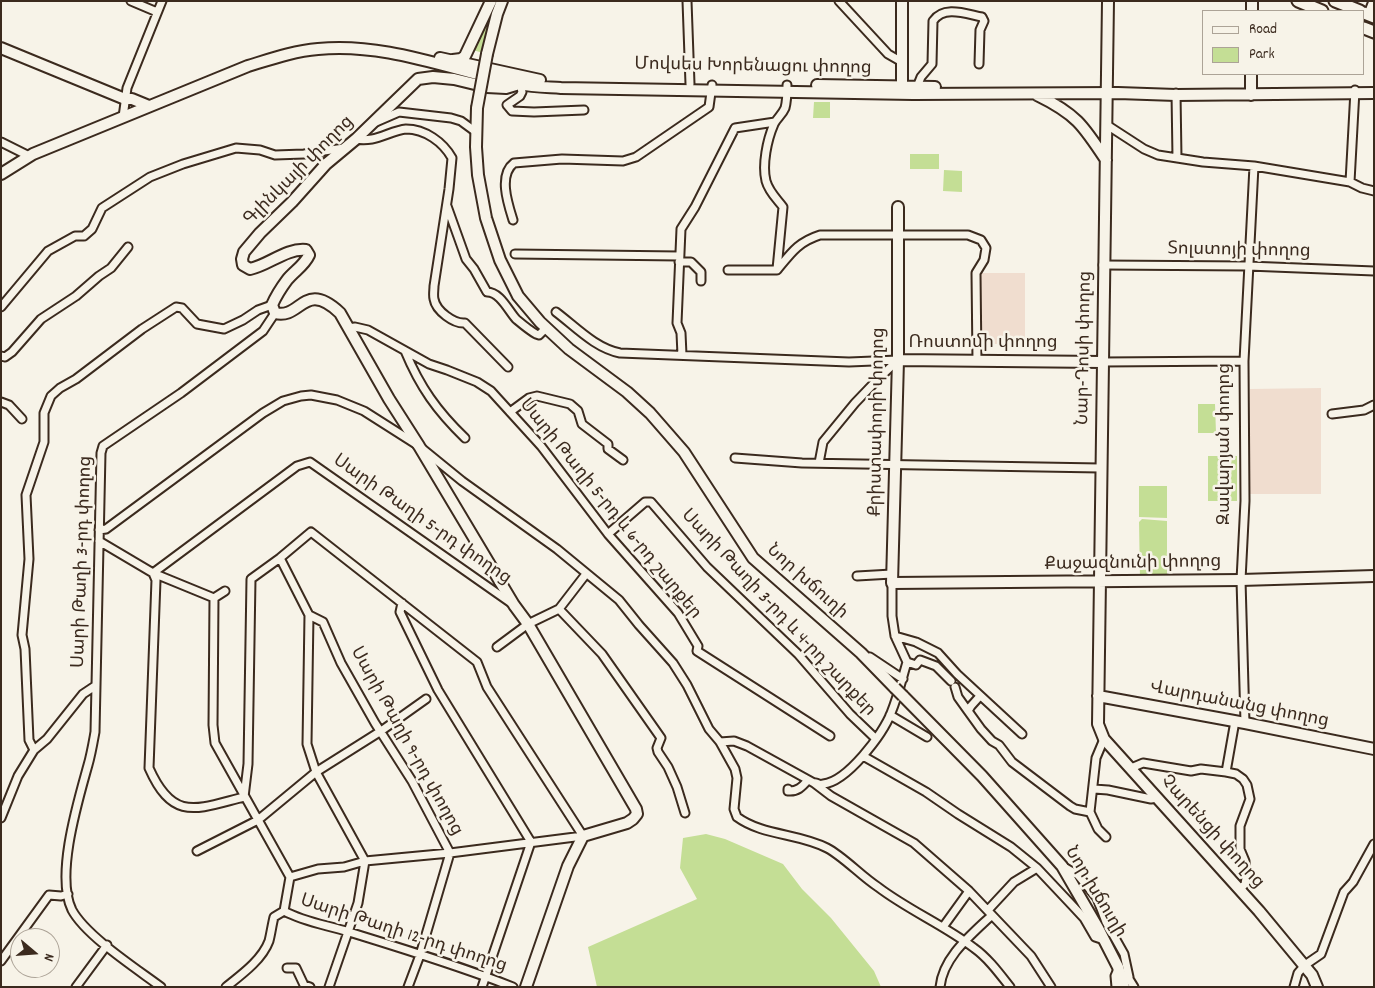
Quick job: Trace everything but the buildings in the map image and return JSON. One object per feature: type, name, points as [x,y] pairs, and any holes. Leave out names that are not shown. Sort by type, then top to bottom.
[{"type":"main road","points":[[451,60],[461,59],[465,56],[491,1]]},
{"type":"main road","name":"Նոր խճուղի","points":[[502,1],[496,14],[477,108],[478,175],[486,218],[500,260],[518,296],[546,328],[569,349],[626,392],[650,413],[684,452],[753,558],[861,653],[970,764],[1062,866],[1102,940],[1124,987]]},
{"type":"main road","points":[[902,1],[902,90]]},
{"type":"main road","name":"Նար-Դոսի փողոց","points":[[1098,696],[1108,1]]},
{"type":"main road","points":[[1298,1],[1320,10]]},
{"type":"main road","points":[[1335,1],[1356,10]]},
{"type":"main road","name":"Մովսես Խորենացու փողոց","points":[[149,106],[152,98],[280,52],[321,45],[351,44],[377,46],[451,60],[462,66],[520,84],[561,88],[787,88],[1035,94],[1107,91]]},
{"type":"main road","points":[[1,48],[125,99],[132,99],[149,106]]},
{"type":"main road","name":"Մովսես Խորենացու փողոց","points":[[1,174],[29,156],[248,66],[280,56],[318,49],[369,50],[530,79],[562,82],[690,84],[712,88]]},
{"type":"main road","points":[[454,79],[462,66]]},
{"type":"main road","points":[[1250,94],[1251,75]]},
{"type":"main road","name":"Գլինկայի փողոց","points":[[273,309],[288,279],[306,261],[309,255],[306,250],[297,249],[262,267],[250,269],[243,265],[244,252],[326,164],[356,140],[418,79],[433,77],[454,79],[487,87],[506,88],[520,84]]},
{"type":"main road","name":"Մովսես Խորենացու փողոց","points":[[902,90],[917,87],[1176,94],[1374,91]]},
{"type":"main road","points":[[1035,94],[1057,105],[1074,117],[1091,137],[1106,160]]},
{"type":"main road","name":"Քրիստափորի փողոց","points":[[892,578],[898,360],[898,207]]},
{"type":"main road","points":[[273,309],[285,313],[310,300],[320,300],[330,304],[340,313],[389,399],[420,446],[514,605],[528,624],[636,809],[637,814],[627,823],[583,836],[568,866],[526,987]]},
{"type":"main road","name":"Ռոստոմի փողոց","points":[[898,360],[1102,362]]},
{"type":"main road","name":"Քաջազնունի փողոց","points":[[892,578],[1099,582],[1374,576]]},
{"type":"main road","name":"Վարդանանց փողոց","points":[[1098,696],[1374,748]]},
{"type":"main road","name":"Չարենցի փողոց","points":[[1098,696],[1098,724],[1104,739],[1305,965],[1317,987]]},
{"type":"street","points":[[131,1],[157,12]]},
{"type":"street","points":[[122,117],[127,88],[162,1]]},
{"type":"street","points":[[687,1],[690,84]]},
{"type":"street","points":[[839,1],[888,54],[902,62]]},
{"type":"street","points":[[1366,14],[1373,1]]},
{"type":"street","points":[[917,87],[921,77],[932,64],[933,21],[942,12],[982,17],[984,21],[980,30],[979,64]]},
{"type":"street","points":[[520,84],[522,92],[520,96],[507,105],[512,111],[584,110]]},
{"type":"street","points":[[513,220],[508,204],[505,174],[509,166],[514,163],[562,159],[623,161],[636,157],[709,107],[712,88]]},
{"type":"street","points":[[777,270],[783,208],[773,196],[766,182],[765,164],[766,148],[775,122],[784,110],[787,88]]},
{"type":"street","points":[[1350,182],[1355,92]]},
{"type":"street","points":[[1176,94],[1177,158]]},
{"type":"street","points":[[371,124],[399,112],[460,121],[476,132]]},
{"type":"street","points":[[682,355],[681,333],[677,324],[681,230],[695,208],[733,131],[739,127],[775,122]]},
{"type":"street","points":[[1107,125],[1154,154],[1203,162],[1254,166],[1350,182],[1374,191]]},
{"type":"street","points":[[356,140],[372,139],[406,129],[423,133],[438,140],[452,158],[434,286],[434,300],[445,314],[458,323],[465,323],[508,366]]},
{"type":"street","points":[[1,142],[29,156]]},
{"type":"street","points":[[1,307],[48,251],[75,236],[84,236],[92,229],[102,208],[150,177],[183,164],[236,148],[260,150],[275,155],[304,154],[344,148]]},
{"type":"street","name":"Զավարյան փողոց","points":[[1226,772],[1240,722],[1245,500],[1244,361],[1254,166]]},
{"type":"street","points":[[447,203],[466,259],[487,292],[492,292],[497,296],[517,319],[536,334],[539,335],[546,328]]},
{"type":"street","points":[[777,270],[796,246],[807,239],[820,235],[968,235],[981,240],[986,248],[984,260],[976,273],[977,361]]},
{"type":"street","points":[[1,356],[5,357],[12,352],[41,319],[76,296],[111,268],[128,247]]},
{"type":"street","points":[[515,254],[679,259],[692,263],[701,272],[701,281]]},
{"type":"street","name":"Տոլստոյի փողոց","points":[[1104,266],[1248,266],[1374,271]]},
{"type":"street","points":[[728,270],[777,270]]},
{"type":"street","points":[[34,750],[29,740],[26,650],[22,634],[29,559],[26,495],[44,442],[44,413],[51,396],[142,329],[176,307],[182,308],[196,324],[224,329],[258,310],[273,309]]},
{"type":"street","name":"Սարի Թաղի 3-րդ փողոց","points":[[68,894],[68,842],[89,764],[95,732],[100,464],[103,446],[180,393],[263,331],[273,309]]},
{"type":"street","name":"Ռոստոմի փողոց","points":[[556,312],[599,346],[608,351],[620,353],[849,362],[898,360]]},
{"type":"street","name":"Սարի Թաղի 5-րդ և 6-րդ շարքեր","points":[[348,328],[355,327],[368,330],[429,364],[477,382],[491,391],[560,469],[566,480],[608,534],[678,613],[698,646],[697,651],[830,736]]},
{"type":"street","points":[[404,351],[415,376],[433,404],[465,438]]},
{"type":"street","points":[[819,463],[823,442],[855,403],[898,360]]},
{"type":"street","name":"Ռոստոմի փողոց","points":[[1102,362],[1244,361]]},
{"type":"street","points":[[99,530],[106,529],[263,412],[283,401],[311,395],[346,403],[364,411],[420,446],[462,481],[557,549],[619,600],[638,625],[673,663],[709,729],[720,742],[736,774],[734,809],[737,818],[753,826],[826,848],[896,900],[943,927],[982,954],[1010,987]]},
{"type":"street","points":[[510,412],[529,398],[537,396],[570,404],[578,411],[582,424],[608,444],[608,449],[623,460]]},
{"type":"street","points":[[1,402],[9,405],[22,419]]},
{"type":"street","points":[[1332,414],[1364,410],[1374,405]]},
{"type":"street","points":[[735,458],[782,463],[1100,468]]},
{"type":"street","name":"Սարի Թաղի 5-րդ փողոց","points":[[154,573],[297,466],[310,462],[514,605]]},
{"type":"street","name":"Սարի Թաղի 3-րդ և 4-րդ շարքեր","points":[[608,534],[645,502],[651,502],[707,567],[798,654],[850,714],[875,738]]},
{"type":"street","points":[[244,797],[248,764],[251,579],[311,532],[477,662],[487,687],[583,836],[450,853],[365,861],[344,867],[319,868],[290,877]]},
{"type":"street","points":[[99,541],[154,573],[214,598]]},
{"type":"street","name":"Սարի Թաղի 9-րդ փողոց","points":[[280,558],[309,615],[324,622],[342,663],[375,723],[412,781],[450,853],[420,955],[408,987]]},
{"type":"street","points":[[154,573],[156,580],[149,768],[160,790],[171,800],[183,807],[198,809],[244,797]]},
{"type":"street","points":[[497,647],[528,624],[559,609],[586,574]]},
{"type":"street","points":[[858,576],[892,578]]},
{"type":"street","name":"Քրիստափորի փողոց","points":[[892,578],[892,616],[895,636],[907,662]]},
{"type":"street","points":[[214,598],[225,592]]},
{"type":"street","points":[[214,598],[213,725],[215,743],[290,877],[284,911],[274,918],[269,941],[260,955],[237,980],[226,987]]},
{"type":"street","points":[[402,603],[400,612],[438,690],[531,842]]},
{"type":"street","points":[[559,609],[602,654],[661,738],[657,748],[658,752],[668,767],[686,813]]},
{"type":"street","points":[[309,615],[307,744],[316,772],[365,861],[358,903],[328,987]]},
{"type":"street","points":[[895,636],[916,642],[938,653],[980,696],[1022,734]]},
{"type":"street","points":[[861,653],[903,679]]},
{"type":"street","points":[[788,789],[788,792],[794,792],[811,782],[823,784],[845,772],[863,756],[890,715],[907,662],[916,665],[920,660],[936,666],[953,684],[958,697],[981,729],[1012,762],[1070,806],[1090,812]]},
{"type":"street","points":[[1,818],[18,776],[34,750],[47,739],[83,694],[95,686]]},
{"type":"street","points":[[968,711],[970,706],[980,696]]},
{"type":"street","points":[[197,851],[258,820],[316,772],[381,731],[426,699]]},
{"type":"street","points":[[890,715],[927,737]]},
{"type":"street","points":[[1104,739],[1096,758],[1090,812],[1098,829],[1106,837]]},
{"type":"street","points":[[720,742],[741,743],[914,843],[969,891],[1031,956],[1051,987]]},
{"type":"street","points":[[863,756],[926,792],[1011,847],[1037,868],[1084,918],[1094,938],[1102,940]]},
{"type":"street","points":[[1131,768],[1143,763],[1191,772],[1200,769],[1226,772],[1236,774],[1243,779],[1249,792],[1249,805],[1240,826],[1240,849],[1245,861],[1246,878],[1245,884],[1239,890]]},
{"type":"street","points":[[1094,789],[1151,799],[1156,798]]},
{"type":"street","points":[[482,987],[531,842]]},
{"type":"street","points":[[1294,987],[1298,973],[1305,965],[1321,954],[1344,892],[1353,882],[1374,844]]},
{"type":"street","points":[[1062,866],[1078,875],[1097,898],[1106,922],[1124,954],[1129,977],[1134,987]]},
{"type":"street","points":[[940,987],[941,974],[964,941],[990,913],[1014,882],[1037,868]]},
{"type":"street","points":[[943,927],[969,891]]},
{"type":"street","points":[[1,961],[49,895],[61,896],[68,894],[72,910],[87,928],[107,946],[161,987]]},
{"type":"street","name":"Սարի Թաղի 12-րդ փողոց","points":[[284,911],[293,916],[348,931],[486,976],[513,987]]},
{"type":"street","points":[[76,987],[107,946]]},
{"type":"street","points":[[287,968],[296,968],[304,985],[310,987]]},
{"type":"street","points":[[1116,987],[1116,971],[1129,977]]},
{"type":"shaded area","points":[[980,273],[1025,273],[1025,344],[979,344]]},
{"type":"shaded area","points":[[1321,388],[1321,494],[1249,494],[1250,389]]},
{"type":"green space","points":[[495,1],[498,1],[483,53],[473,50]]},
{"type":"green space","points":[[814,102],[830,102],[830,118],[813,118]]},
{"type":"green space","points":[[910,154],[939,154],[939,169],[910,169]]},
{"type":"green space","points":[[944,170],[962,171],[962,192],[943,191]]},
{"type":"green space","points":[[1198,404],[1215,404],[1216,433],[1198,433]]},
{"type":"green space","points":[[1208,456],[1237,456],[1237,501],[1208,501]]},
{"type":"green space","points":[[1139,486],[1167,486],[1167,518],[1139,517]]},
{"type":"green space","points":[[1142,519],[1167,521],[1167,578],[1140,579],[1139,522]]},
{"type":"green space","points":[[706,834],[725,839],[783,864],[802,889],[831,918],[874,971],[881,987],[597,987],[588,947],[697,899],[680,868],[683,838]]}]
